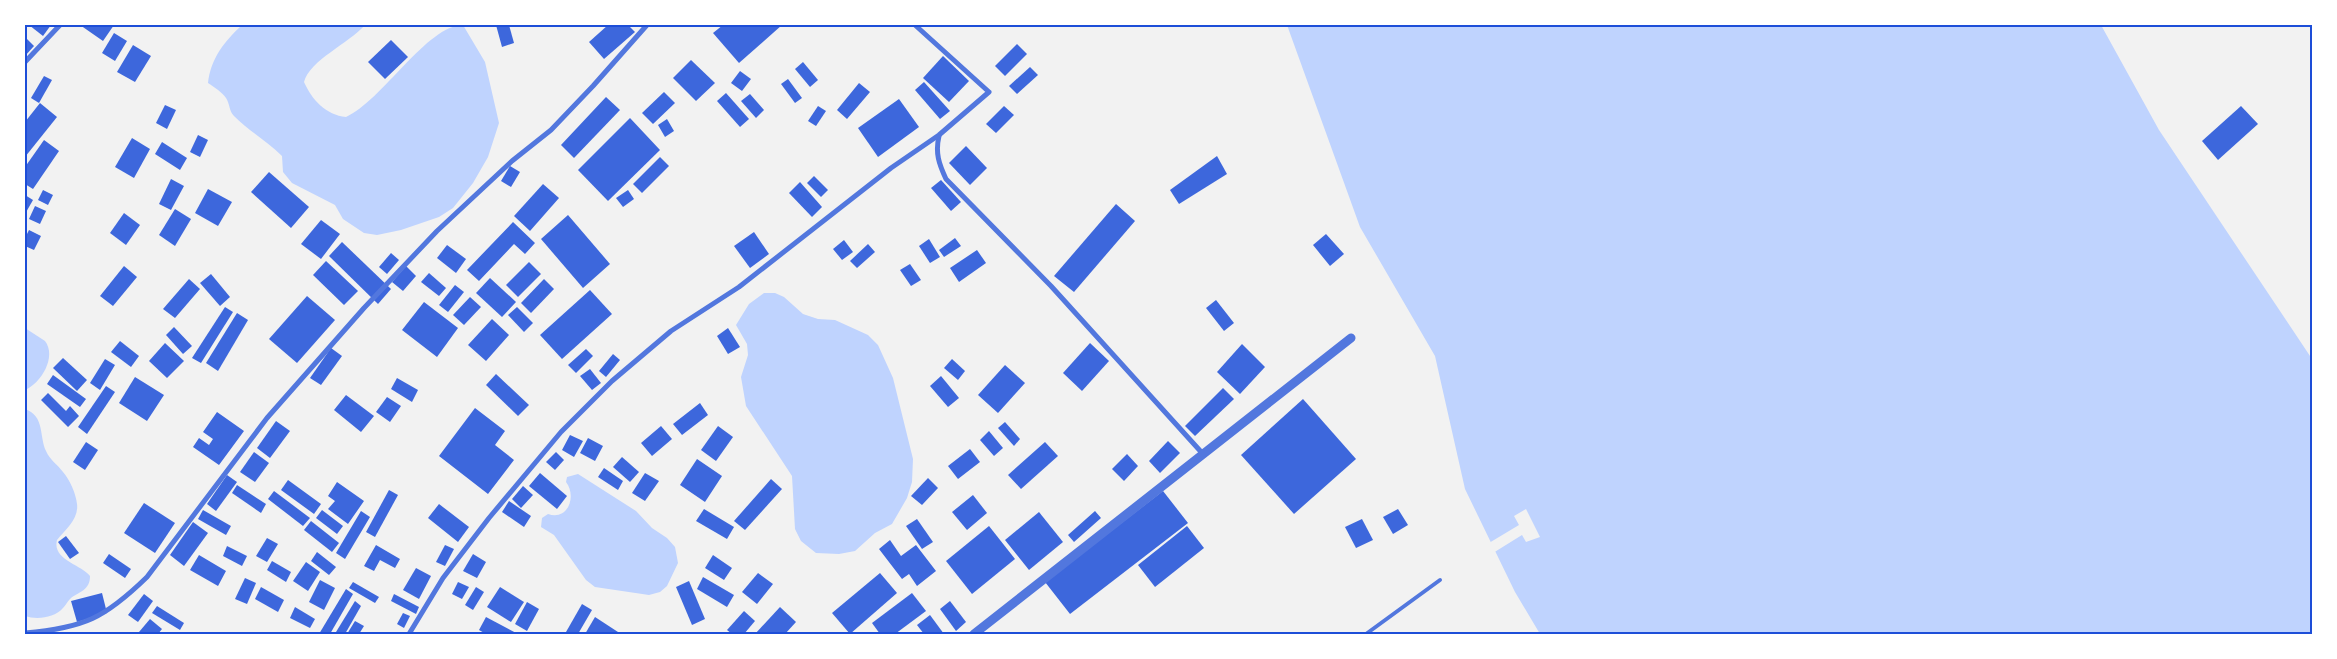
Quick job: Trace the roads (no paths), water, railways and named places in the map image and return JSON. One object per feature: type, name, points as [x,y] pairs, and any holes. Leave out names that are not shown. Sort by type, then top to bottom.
[{"type":"street","points":[[25,62],[60,25]]},
{"type":"street","points":[[25,633],[46,631],[84,623],[105,614],[124,600],[147,577],[267,418],[364,308],[437,231],[512,161],[551,130],[594,86],[647,25]]},
{"type":"street","points":[[409,634],[443,578],[489,518],[561,432],[612,381],[672,331],[739,287],[891,168],[940,136],[989,92],[915,25]]},
{"type":"street","points":[[940,136],[936,148],[938,162],[946,179],[1051,286],[1203,454]]},
{"type":"street","points":[[974,634],[1351,338]]},
{"type":"lane","points":[[1366,634],[1440,580]]},
{"type":"water","points":[[242,25],[365,25],[321,59],[308,74],[304,82],[311,95],[321,106],[332,113],[346,117],[374,96],[435,37],[449,28],[463,25],[485,62],[499,123],[488,157],[473,183],[453,208],[439,217],[401,230],[377,235],[364,233],[343,219],[335,205],[292,183],[283,172],[282,156],[234,116],[224,96],[208,83],[212,66],[219,51]]},
{"type":"water","points":[[1287,25],[2101,25],[2159,130],[2312,359],[2312,634],[1540,634],[1515,592],[1465,489],[1435,356],[1360,227]]},
{"type":"water","points":[[764,293],[775,293],[784,297],[803,314],[818,319],[835,320],[868,335],[878,345],[893,378],[913,459],[912,482],[907,498],[892,524],[875,533],[855,551],[839,554],[816,553],[801,541],[795,529],[792,476],[746,406],[741,377],[748,355],[747,344],[736,325],[749,304]]},
{"type":"water","points":[[25,328],[45,341],[49,354],[46,369],[42,376],[25,390]]},
{"type":"water","points":[[25,409],[36,416],[39,421],[46,451],[68,479],[76,500],[76,515],[57,540],[57,547],[63,557],[90,576],[90,581],[86,588],[70,599],[64,607],[55,614],[40,618],[25,616]]},
{"type":"water","points":[[578,474],[636,511],[652,528],[667,538],[675,547],[678,563],[667,586],[660,592],[649,595],[595,587],[586,580],[554,535],[541,527],[542,518],[548,514],[561,514],[569,506],[571,494],[566,482],[567,477]]}]
